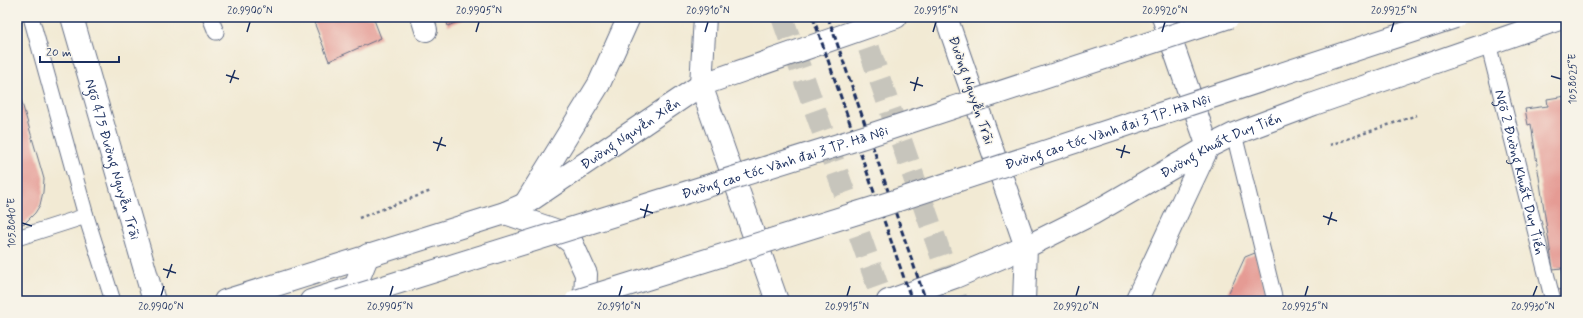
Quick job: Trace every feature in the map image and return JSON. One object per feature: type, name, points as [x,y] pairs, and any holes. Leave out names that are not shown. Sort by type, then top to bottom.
[{"type":"main road","name":"Ngõ 475 Đường Nguyễn Trãi","points":[[72,17],[154,301]]},
{"type":"main road","points":[[525,204],[599,84],[629,17]]},
{"type":"main road","points":[[705,17],[701,85],[777,301]]},
{"type":"main road","name":"Đường Nguyễn Xiển","points":[[225,301],[505,213],[525,204],[701,85],[896,17]]},
{"type":"main road","name":"Đường Nguyễn Trãi","points":[[946,17],[1026,246],[1024,301]]},
{"type":"main road","points":[[1136,301],[1208,147],[1163,17]]},
{"type":"main road","name":"Đường cao tốc Vành đai 3 TP. Hà Nội","points":[[339,301],[864,137],[1229,17]]},
{"type":"main road","name":"Đường cao tốc Vành đai 3 TP. Hà Nội","points":[[576,301],[886,204],[1455,17]]},
{"type":"main road","name":"Đường Khuất Duy Tiến","points":[[888,301],[954,277],[1026,246],[1092,214],[1208,147],[1234,134],[1314,104],[1565,17]]},
{"type":"main road","points":[[505,213],[555,230],[572,243],[586,274],[585,301]]},
{"type":"main road","points":[[311,301],[355,288],[368,255]]},
{"type":"lane","points":[[31,17],[86,216],[113,301]]},
{"type":"lane","points":[[210,17],[216,32]]},
{"type":"lane","name":"Ngõ 2 Đường Khuất Duy Tiến","points":[[1488,43],[1505,105],[1553,301]]},
{"type":"lane","points":[[1234,134],[1275,301]]},
{"type":"lane","points":[[17,238],[86,216]]},
{"type":"path","points":[[1330,145],[1417,115]]},
{"type":"path","points":[[359,218],[431,191]]},
{"type":"building","points":[[312,17],[373,17],[381,38],[329,61]]},
{"type":"building","points":[[445,17],[469,17],[448,26]]},
{"type":"building","points":[[17,86],[44,179],[40,205],[35,213],[25,223],[17,225]]},
{"type":"building","points":[[1566,96],[1565,287],[1562,268],[1553,269],[1531,124],[1528,125],[1525,109],[1548,106],[1547,99]]},
{"type":"building","points":[[1255,253],[1269,301],[1225,301],[1245,257]]},
{"type":"building","points":[[1566,289],[1566,301],[1560,301],[1558,290]]},
{"type":"tunnel","points":[[782,17],[883,301]]},
{"type":"tunnel","points":[[858,17],[957,301]]},
{"type":"railway","points":[[813,17],[912,301]]},
{"type":"railway","points":[[828,17],[926,301]]}]
